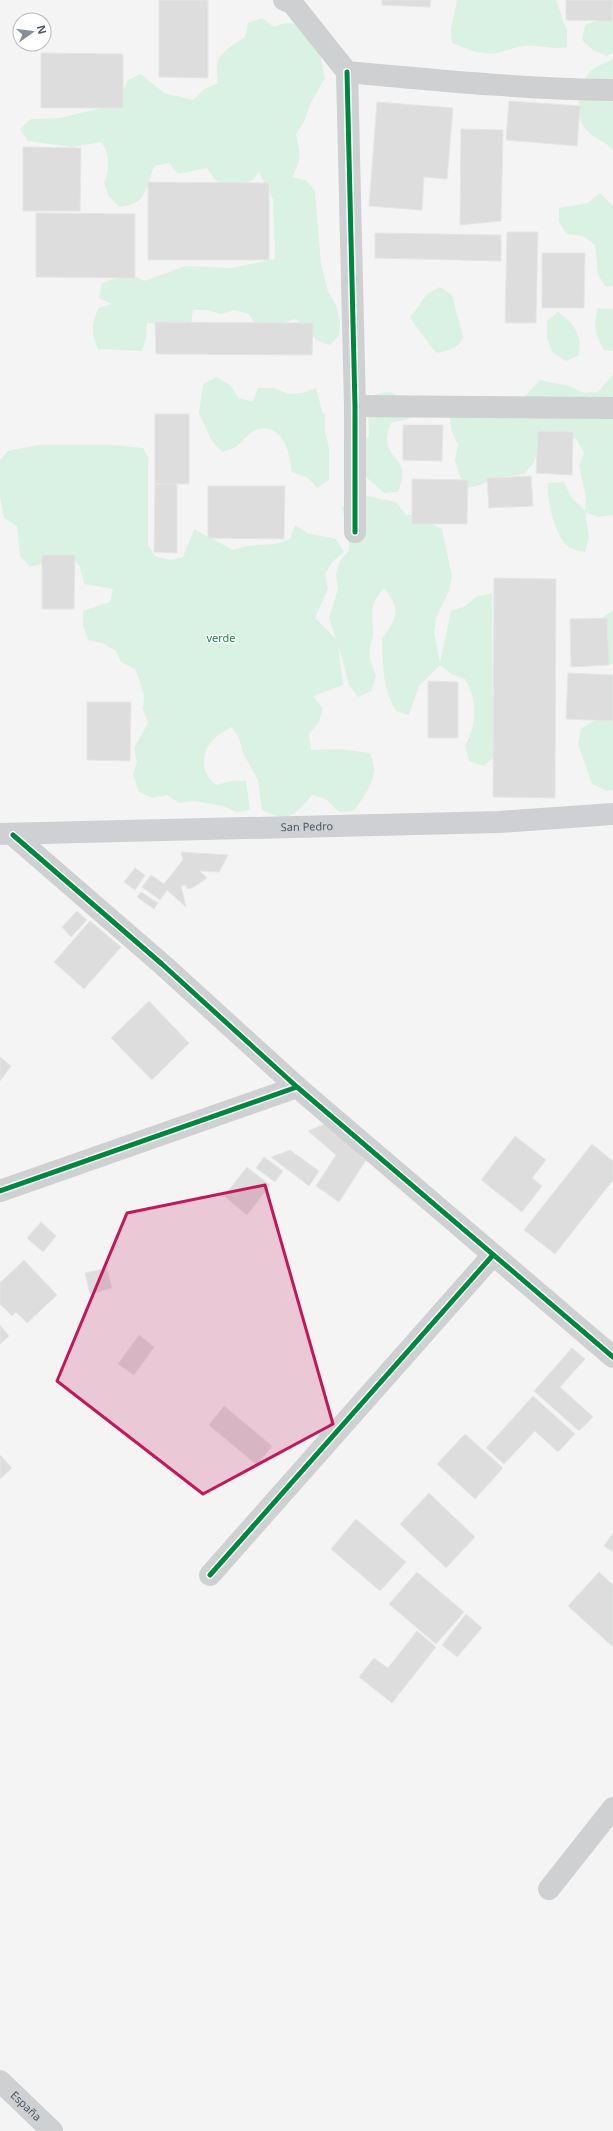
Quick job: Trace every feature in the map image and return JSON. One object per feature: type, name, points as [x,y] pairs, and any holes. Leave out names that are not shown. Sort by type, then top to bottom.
[{"type":"main road","name":"San Pedro","points":[[6,835],[499,822],[613,814]]},
{"type":"street","points":[[290,1],[347,72],[355,532]]},
{"type":"street","points":[[347,72],[453,82],[561,89],[613,90]]},
{"type":"street","points":[[354,406],[613,408]]},
{"type":"street","points":[[6,835],[163,965],[297,1087],[613,1358]]},
{"type":"street","points":[[0,1191],[297,1087]]},
{"type":"street","points":[[210,1575],[493,1255]]},
{"type":"street","points":[[549,1889],[613,1808]]},
{"type":"street","name":"España","points":[[0,2081],[52,2131]]},
{"type":"highlighted area","points":[[265,1185],[333,1424],[203,1494],[57,1381],[127,1213]]},
{"type":"green space","points":[[457,0],[556,0],[567,31],[567,47],[555,48],[524,46],[491,54],[474,51],[452,43],[451,29]]},
{"type":"green space","points":[[613,3],[613,53],[607,56],[593,50],[582,40],[585,25],[600,20]]},
{"type":"green space","points":[[262,18],[274,27],[289,23],[298,25],[305,29],[316,43],[319,52],[325,78],[310,104],[305,120],[296,134],[299,161],[292,177],[306,180],[315,191],[321,263],[328,292],[336,305],[340,320],[339,335],[330,345],[316,340],[308,327],[294,319],[281,324],[257,328],[249,314],[234,310],[221,314],[207,310],[193,310],[191,324],[177,326],[147,323],[146,338],[142,351],[98,349],[93,333],[94,318],[99,308],[112,304],[99,298],[102,283],[130,274],[144,281],[186,266],[231,268],[275,259],[273,199],[259,172],[251,181],[245,184],[240,186],[228,186],[216,180],[207,168],[178,174],[169,163],[154,166],[147,188],[141,199],[136,203],[120,207],[109,197],[104,183],[108,167],[108,158],[102,142],[72,147],[28,141],[20,129],[31,119],[59,118],[115,105],[128,80],[141,74],[164,93],[193,100],[204,89],[218,83],[217,66],[222,55],[231,46],[245,37],[248,23]]},
{"type":"green space","points":[[613,59],[613,150],[584,127],[581,121],[579,99],[582,85],[589,73]]},
{"type":"green space","points":[[600,193],[613,206],[613,286],[606,287],[598,275],[595,245],[583,236],[567,234],[559,222],[559,208],[588,203]]},
{"type":"green space","points":[[440,287],[452,295],[463,337],[456,347],[436,353],[410,318],[427,294]]},
{"type":"green space","points":[[598,308],[613,309],[613,351],[604,350],[597,335],[595,325]]},
{"type":"green space","points":[[558,312],[569,321],[576,330],[579,341],[579,355],[566,361],[552,352],[547,338],[547,321]]},
{"type":"green space","points":[[613,374],[613,515],[598,517],[585,512],[589,537],[585,552],[570,548],[564,542],[553,518],[548,490],[548,483],[564,482],[571,497],[585,511],[586,497],[579,466],[584,453],[577,440],[563,434],[539,448],[534,462],[524,474],[494,478],[481,485],[467,488],[459,474],[455,460],[458,445],[452,432],[447,402],[520,402],[540,380],[569,386],[584,393],[598,392]]},
{"type":"green space","points":[[217,377],[230,385],[239,398],[253,402],[258,388],[274,388],[288,394],[302,393],[316,388],[323,415],[325,412],[325,432],[329,448],[329,480],[317,488],[307,477],[292,472],[284,442],[279,435],[267,428],[255,430],[235,447],[222,452],[212,441],[199,413],[203,384]]},
{"type":"green space","points":[[390,392],[403,398],[420,416],[391,423],[387,436],[388,446],[401,466],[403,472],[402,481],[398,492],[384,493],[363,474],[358,446],[369,436],[368,406],[375,394]]},
{"type":"green space","name":"verde","points":[[38,445],[114,445],[143,448],[150,461],[148,459],[148,545],[155,556],[170,560],[183,557],[194,529],[233,550],[248,546],[275,544],[290,539],[295,525],[307,533],[336,539],[344,552],[333,561],[325,574],[328,589],[315,618],[336,639],[329,618],[338,589],[336,575],[340,561],[349,550],[349,536],[342,508],[353,498],[368,496],[396,502],[406,515],[414,515],[442,529],[452,576],[449,591],[436,618],[434,633],[440,663],[451,611],[465,606],[476,597],[492,593],[493,710],[497,741],[495,756],[484,766],[469,761],[465,746],[474,721],[474,704],[472,696],[465,679],[451,674],[440,665],[419,686],[409,715],[396,711],[391,702],[384,676],[382,638],[394,619],[395,608],[384,588],[376,599],[372,608],[373,635],[370,646],[370,654],[376,676],[371,691],[358,697],[349,685],[338,644],[343,685],[313,696],[323,708],[319,722],[309,734],[311,750],[340,749],[370,753],[374,768],[372,780],[354,811],[339,812],[326,799],[312,795],[301,808],[285,817],[271,814],[262,810],[258,780],[243,753],[239,738],[232,727],[219,734],[209,745],[204,758],[204,765],[207,775],[216,785],[231,781],[246,781],[250,810],[236,812],[223,806],[194,801],[179,803],[167,795],[153,798],[139,792],[133,775],[137,762],[134,748],[148,723],[143,709],[144,695],[140,682],[135,669],[121,662],[115,650],[102,643],[88,640],[83,625],[83,611],[110,602],[113,589],[84,584],[80,567],[72,556],[30,567],[20,556],[17,526],[4,518],[0,496],[0,460],[8,451]]},
{"type":"green space","points":[[613,611],[613,664],[611,664],[599,657],[597,630],[601,619]]},
{"type":"green space","points":[[607,717],[613,719],[613,790],[607,791],[592,784],[578,744],[581,729],[594,721]]},
{"type":"building","points":[[159,0],[208,0],[208,78],[159,77]]},
{"type":"building","points":[[382,0],[431,0],[430,7],[382,5]]},
{"type":"building","points":[[566,0],[613,0],[612,21],[566,20]]},
{"type":"building","points":[[41,53],[123,54],[123,108],[41,108]]},
{"type":"building","points":[[509,101],[580,106],[577,146],[506,140]]},
{"type":"building","points":[[377,102],[453,108],[447,179],[424,177],[422,210],[369,206]]},
{"type":"building","points":[[461,129],[503,130],[501,221],[460,225]]},
{"type":"building","points":[[23,147],[81,148],[80,211],[23,211]]},
{"type":"building","points":[[148,182],[269,183],[269,260],[148,260]]},
{"type":"building","points":[[36,213],[135,214],[135,278],[36,277]]},
{"type":"building","points":[[507,232],[538,232],[536,323],[505,323]]},
{"type":"building","points":[[375,233],[501,235],[501,261],[375,258]]},
{"type":"building","points":[[542,253],[585,253],[584,308],[542,308]]},
{"type":"building","points":[[155,322],[313,323],[312,355],[156,354]]},
{"type":"building","points":[[155,414],[189,414],[189,484],[155,484]]},
{"type":"building","points":[[403,425],[443,425],[442,461],[403,460]]},
{"type":"building","points":[[538,431],[573,432],[572,475],[536,473]]},
{"type":"building","points":[[531,476],[533,506],[489,508],[487,478]]},
{"type":"building","points":[[412,479],[468,480],[467,524],[412,524]]},
{"type":"building","points":[[155,484],[177,484],[177,553],[154,552]]},
{"type":"building","points":[[208,486],[285,486],[284,539],[208,538]]},
{"type":"building","points":[[42,555],[75,555],[74,609],[42,609]]},
{"type":"building","points":[[494,578],[556,579],[555,798],[493,797]]},
{"type":"building","points":[[607,618],[609,665],[571,667],[570,619]]},
{"type":"building","points":[[568,673],[613,675],[613,721],[566,719]]},
{"type":"building","points":[[428,681],[458,682],[458,738],[428,738]]},
{"type":"building","points":[[87,702],[131,702],[130,761],[87,760]]},
{"type":"building","points":[[181,852],[228,855],[219,872],[200,871],[207,878],[192,888],[187,889],[186,885],[181,886],[186,907],[167,890],[160,900],[142,887],[151,875],[164,884],[183,860]]},
{"type":"building","points":[[135,868],[145,875],[135,890],[124,882]]},
{"type":"building","points":[[141,892],[158,903],[154,909],[137,897]]},
{"type":"building","points":[[77,911],[87,920],[71,937],[62,927]]},
{"type":"building","points":[[90,921],[121,947],[84,989],[54,962]]},
{"type":"building","points":[[149,1001],[189,1043],[152,1080],[111,1038]]},
{"type":"building","points":[[0,1057],[11,1066],[0,1081]]},
{"type":"building","points":[[332,1121],[366,1150],[361,1157],[366,1160],[339,1202],[316,1186],[336,1155],[308,1131]]},
{"type":"building","points":[[515,1136],[546,1160],[532,1178],[542,1186],[522,1212],[481,1180]]},
{"type":"building","points":[[592,1144],[613,1161],[613,1180],[555,1254],[524,1230]]},
{"type":"building","points":[[290,1150],[319,1171],[309,1186],[271,1157]]},
{"type":"building","points":[[264,1157],[283,1171],[275,1182],[256,1168]]},
{"type":"building","points":[[247,1167],[270,1185],[247,1215],[224,1196]]},
{"type":"building","points":[[41,1222],[56,1236],[43,1252],[27,1238]]},
{"type":"building","points":[[24,1260],[57,1295],[27,1323],[16,1312],[12,1316],[0,1304],[0,1283]]},
{"type":"building","points":[[107,1268],[112,1288],[90,1294],[85,1273]]},
{"type":"building","points":[[0,1325],[9,1336],[0,1344]]},
{"type":"building","points":[[139,1335],[154,1347],[134,1375],[118,1364]]},
{"type":"building","points":[[572,1348],[585,1359],[560,1387],[593,1417],[579,1431],[534,1391]]},
{"type":"building","points":[[533,1396],[575,1434],[558,1452],[535,1431],[504,1464],[486,1448]]},
{"type":"building","points":[[224,1406],[272,1446],[257,1465],[209,1425]]},
{"type":"building","points":[[465,1434],[503,1468],[475,1499],[437,1464]]},
{"type":"building","points":[[0,1455],[12,1468],[0,1479]]},
{"type":"building","points":[[429,1493],[475,1537],[446,1568],[400,1524]]},
{"type":"building","points":[[356,1519],[406,1562],[380,1591],[331,1549]]},
{"type":"building","points":[[613,1533],[613,1552],[604,1546]]},
{"type":"building","points":[[417,1572],[464,1612],[436,1644],[389,1604]]},
{"type":"building","points":[[599,1572],[613,1585],[613,1647],[568,1606]]},
{"type":"building","points":[[466,1614],[482,1628],[457,1657],[442,1645]]},
{"type":"building","points":[[417,1631],[436,1647],[392,1703],[359,1677],[374,1658],[388,1668]]},
{"type":"cycle path","points":[[347,72],[355,406],[355,532]]},
{"type":"cycle path","points":[[13,835],[163,965],[297,1087],[613,1357]]},
{"type":"cycle path","points":[[0,1191],[297,1087]]},
{"type":"cycle path","points":[[210,1575],[493,1255]]}]
